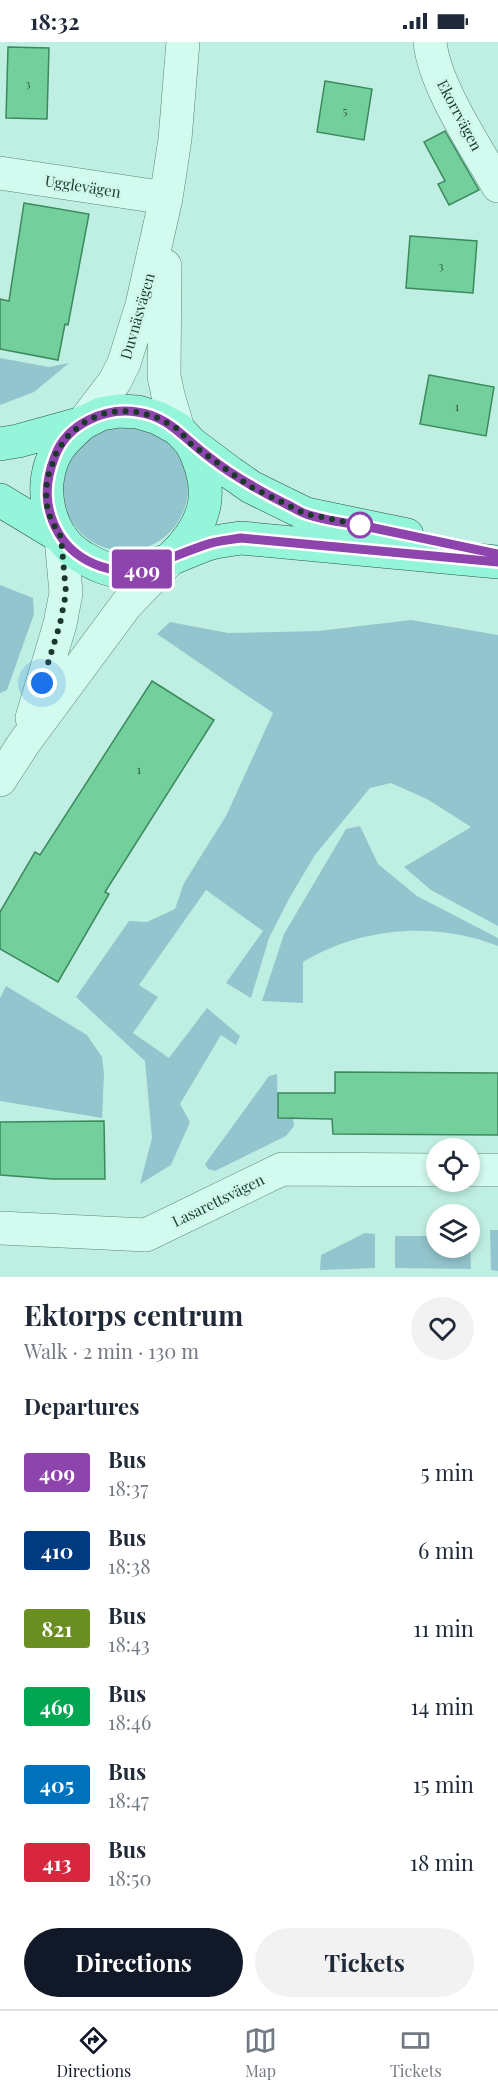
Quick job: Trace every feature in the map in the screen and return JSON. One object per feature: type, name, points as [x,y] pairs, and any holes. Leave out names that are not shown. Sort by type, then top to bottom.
[{"type":"main road","points":[[0,444],[83,423],[110,413],[138,412],[158,418],[251,487],[306,514],[498,554]]},
{"type":"main road","points":[[83,423],[68,436],[57,451],[47,479],[46,502],[51,520],[61,537],[75,553],[96,565],[115,571],[136,570],[155,566],[208,544],[241,538],[498,562]]},
{"type":"main road","points":[[172,557],[188,543],[200,523],[206,503],[206,482],[201,462],[184,436]]},
{"type":"main road","points":[[0,500],[61,537]]},
{"type":"street","name":"Duvnäsvägen","points":[[83,423],[115,381],[142,305],[166,198],[175,139],[183,42]]},
{"type":"street","name":"Ekorrvägen","points":[[430,42],[431,54],[445,90],[498,186]]},
{"type":"street","name":"Ugglevägen","points":[[0,173],[166,198]]},
{"type":"street","name":"Duvnäsvägen","points":[[166,198],[164,376],[168,395],[184,436]]},
{"type":"street","points":[[24,743],[66,593],[61,537]]},
{"type":"street","points":[[0,780],[24,743],[126,605],[172,557]]},
{"type":"street","name":"Lasarettsvägen","points":[[0,1228],[146,1235],[282,1169],[426,1170]]},
{"type":"street","points":[[480,1170],[498,1170]]},
{"type":"shaded area","points":[[0,358],[49,367],[69,363],[34,392],[0,405]]},
{"type":"shaded area","points":[[125,425],[149,429],[170,443],[184,464],[188,488],[184,512],[170,533],[149,547],[125,551],[101,547],[80,533],[66,512],[62,488],[66,464],[80,443],[101,429]]},
{"type":"shaded area","points":[[0,585],[33,598],[34,614],[7,690],[0,693]]},
{"type":"shaded area","points":[[411,620],[498,635],[498,926],[431,890],[404,867],[471,827],[427,799],[391,783],[370,788],[315,855],[269,938],[251,998],[226,983],[263,931],[206,890],[139,985],[158,997],[133,1033],[169,1058],[207,1008],[240,1036],[236,1045],[221,1035],[180,1104],[190,1122],[171,1165],[140,1184],[152,1138],[145,1061],[76,997],[129,921],[147,922],[175,909],[184,883],[226,816],[273,713],[157,634],[170,622],[228,633],[318,631]]},
{"type":"shaded area","points":[[360,826],[378,864],[417,896],[498,938],[498,946],[449,933],[399,931],[374,935],[325,950],[303,962],[303,1003],[262,1001],[284,934],[346,829]]},
{"type":"shaded area","points":[[6,986],[87,1035],[102,1057],[104,1074],[102,1118],[0,1101],[0,998]]},
{"type":"shaded area","points":[[277,1074],[278,1118],[293,1118],[294,1126],[286,1136],[215,1171],[208,1169],[205,1164],[269,1076]]},
{"type":"shaded area","points":[[490,1230],[498,1230],[498,1271],[491,1270]]},
{"type":"shaded area","points":[[365,1233],[375,1234],[375,1268],[320,1270],[321,1255]]},
{"type":"shaded area","points":[[395,1236],[426,1236],[426,1258],[471,1258],[471,1269],[395,1268]]},
{"type":"building","points":[[8,47],[49,48],[47,119],[6,118]]},
{"type":"building","points":[[325,81],[372,89],[364,140],[317,132]]},
{"type":"building","points":[[445,131],[479,190],[449,205],[438,184],[445,181],[424,142]]},
{"type":"building","points":[[24,203],[89,214],[68,325],[65,324],[58,360],[0,349],[0,299],[9,301]]},
{"type":"building","points":[[410,236],[477,241],[473,293],[406,288]]},
{"type":"building","points":[[429,375],[494,387],[486,436],[420,424]]},
{"type":"building","points":[[152,681],[214,720],[105,892],[109,894],[58,982],[0,949],[0,912],[35,852],[40,855]]},
{"type":"building","points":[[335,1072],[498,1073],[498,1135],[333,1134],[332,1119],[278,1118],[278,1093],[335,1093]]},
{"type":"building","points":[[104,1121],[105,1179],[53,1179],[0,1175],[0,1122]]},
{"type":"bus line","name":"409","points":[[498,554],[306,514],[251,487],[191,444],[178,429],[158,418],[138,412],[119,411],[101,414],[83,423],[68,436],[57,451],[47,479],[46,502],[51,520],[61,537],[75,553],[96,565],[115,571],[155,566],[208,544],[241,538],[498,562]]},
{"type":"route","points":[[42,683],[60,624],[66,593],[61,537],[51,520],[46,502],[47,479],[57,451],[68,436],[83,423],[101,414],[119,411],[138,412],[158,418],[178,429],[191,444],[251,487],[306,514],[370,527],[360,525]]}]
